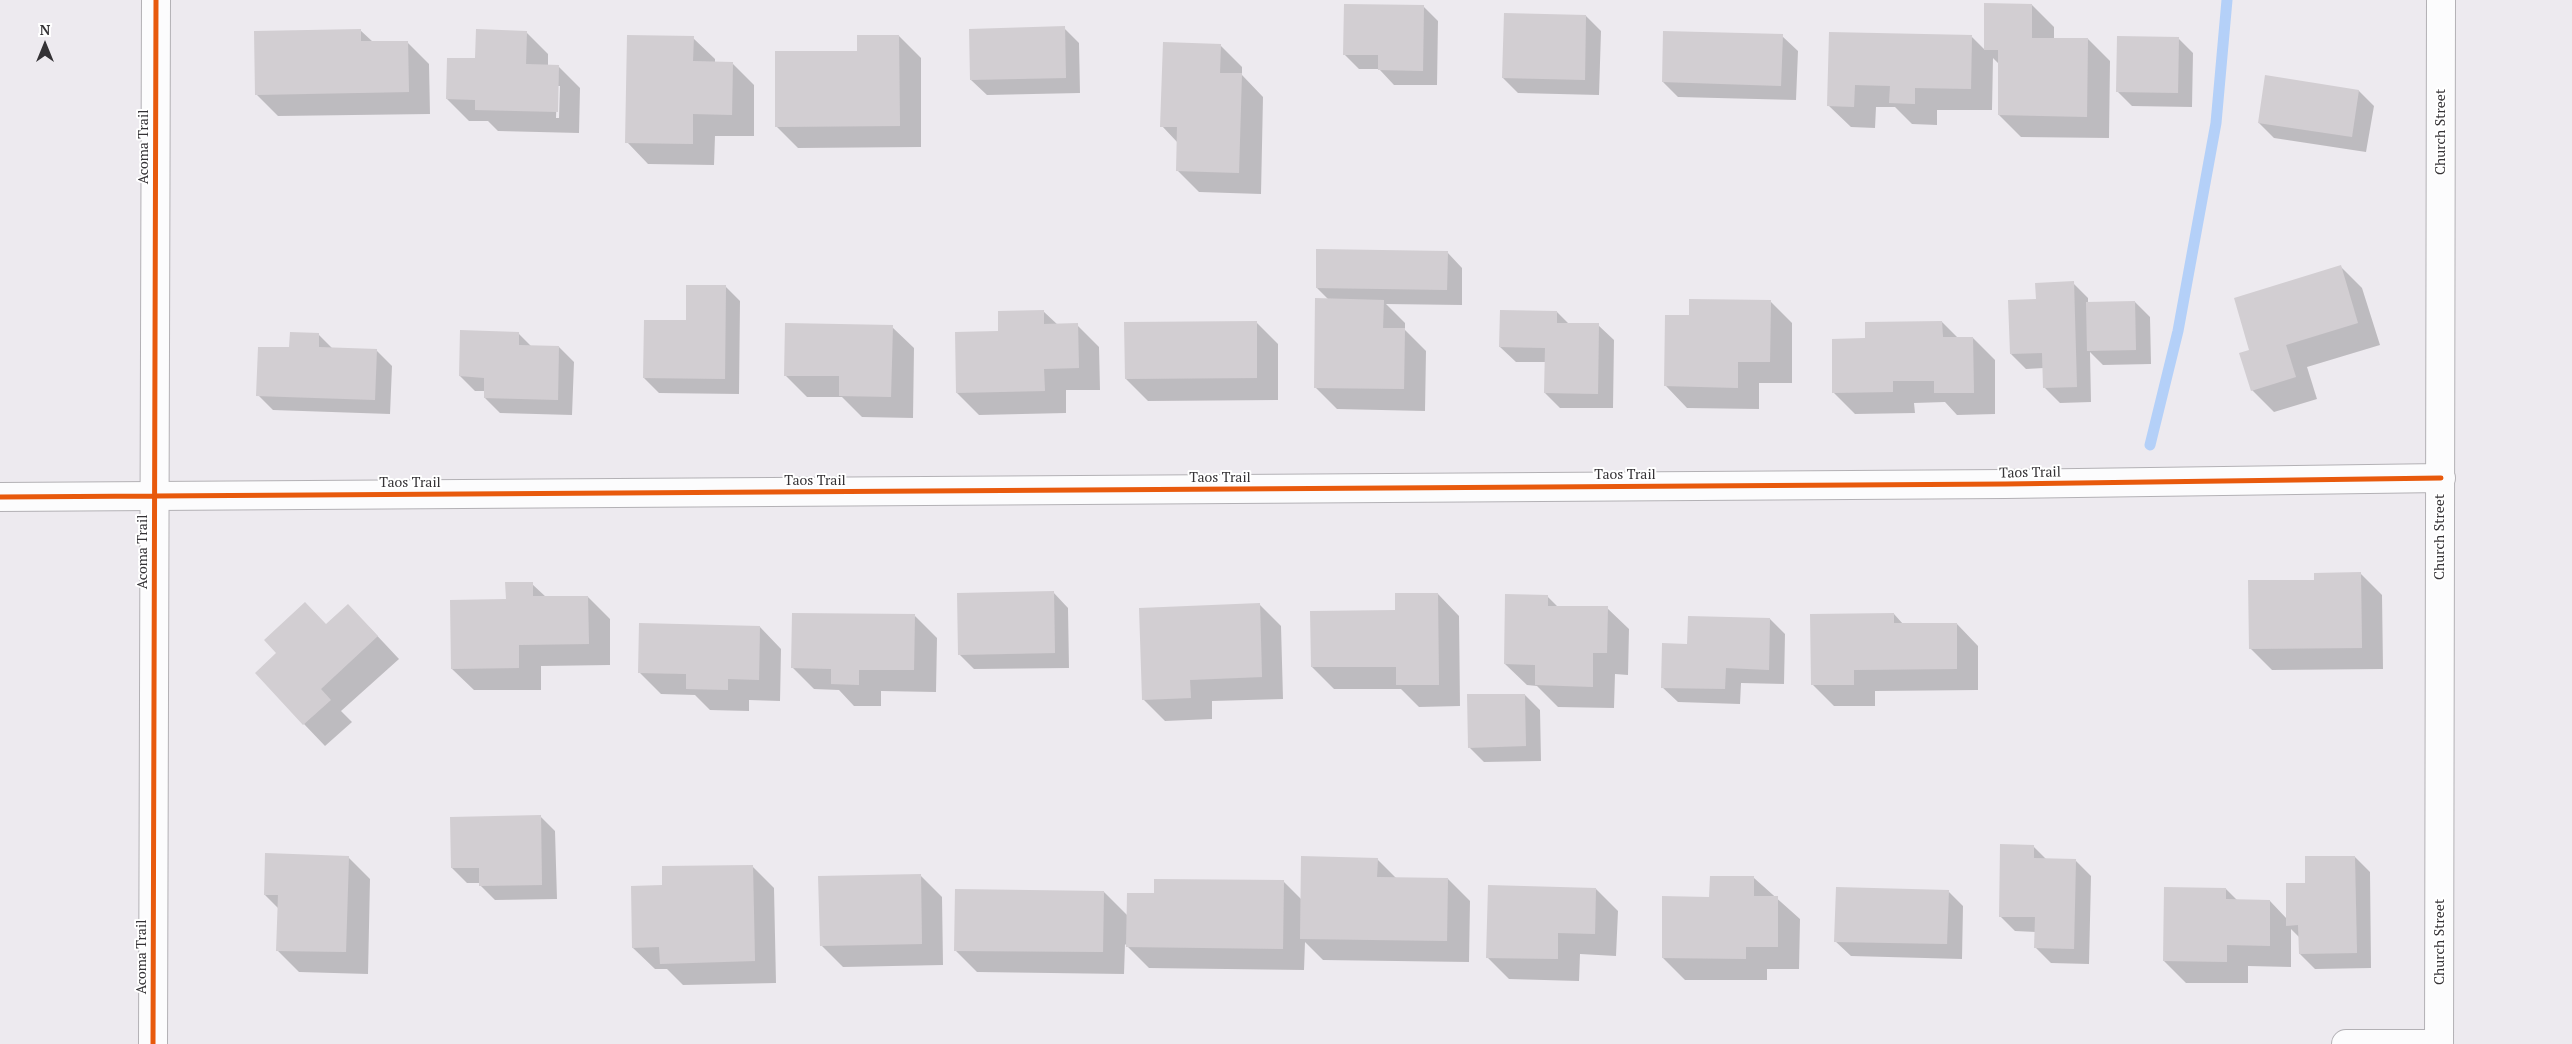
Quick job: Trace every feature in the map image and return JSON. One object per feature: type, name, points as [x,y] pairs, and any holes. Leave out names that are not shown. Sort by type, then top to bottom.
[{"type":"street","name":"Acoma Trail","points":[[153,1044],[156,0]]},
{"type":"street","name":"Church Street","points":[[2440,0],[2440,1044]]},
{"type":"street","name":"Taos Trail","points":[[0,497],[2005,484],[2440,478]]},
{"type":"street","points":[[2346,1044],[2440,1044]]},
{"type":"building","points":[[1984,3],[2032,4],[2032,38],[2088,38],[2087,117],[1998,115],[1998,50],[1984,50]]},
{"type":"building","points":[[1344,4],[1424,5],[1423,71],[1378,70],[1378,55],[1343,55]]},
{"type":"building","points":[[1504,13],[1586,15],[1585,80],[1502,78]]},
{"type":"building","points":[[1065,26],[1066,78],[970,80],[969,29]]},
{"type":"building","points":[[361,29],[361,41],[408,41],[409,92],[255,95],[254,31]]},
{"type":"building","points":[[476,29],[527,31],[526,64],[559,65],[558,112],[475,110],[475,100],[446,99],[447,58],[475,58]]},
{"type":"building","points":[[1663,31],[1783,34],[1781,86],[1662,82]]},
{"type":"building","points":[[1829,32],[1972,35],[1971,89],[1915,88],[1915,104],[1889,103],[1890,86],[1855,85],[1854,107],[1827,106]]},
{"type":"building","points":[[627,35],[694,36],[693,61],[733,62],[732,115],[693,114],[693,144],[625,143]]},
{"type":"building","points":[[857,35],[899,35],[900,126],[775,127],[775,51],[857,51]]},
{"type":"building","points":[[2117,36],[2179,37],[2178,93],[2116,92]]},
{"type":"building","points":[[1163,42],[1221,44],[1220,73],[1242,73],[1239,173],[1176,171],[1177,127],[1160,127]]},
{"type":"building","points":[[2265,75],[2359,90],[2352,137],[2258,123]]},
{"type":"building","points":[[1316,249],[1448,251],[1447,290],[1316,288]]},
{"type":"building","points":[[2341,265],[2358,323],[2286,345],[2296,377],[2251,391],[2239,353],[2249,350],[2234,298]]},
{"type":"building","points":[[2074,281],[2077,387],[2043,388],[2042,353],[2010,354],[2008,300],[2036,299],[2035,283]]},
{"type":"building","points":[[686,285],[726,285],[725,379],[643,378],[644,320],[686,320]]},
{"type":"building","points":[[1315,298],[1384,300],[1383,328],[1405,328],[1404,389],[1314,388]]},
{"type":"building","points":[[1689,299],[1771,300],[1770,362],[1738,362],[1738,388],[1664,386],[1665,315],[1689,315]]},
{"type":"building","points":[[2135,301],[2136,350],[2087,351],[2086,302]]},
{"type":"building","points":[[1044,310],[1044,324],[1078,323],[1079,368],[1044,369],[1045,391],[956,393],[955,332],[998,331],[998,311]]},
{"type":"building","points":[[1500,310],[1557,311],[1557,323],[1599,323],[1598,394],[1544,393],[1545,348],[1499,347]]},
{"type":"building","points":[[1257,321],[1257,378],[1125,379],[1124,322]]},
{"type":"building","points":[[1942,321],[1943,337],[1973,337],[1974,393],[1934,393],[1934,381],[1893,381],[1893,392],[1832,393],[1832,339],[1865,338],[1865,322]]},
{"type":"building","points":[[785,323],[893,325],[891,397],[839,396],[839,376],[784,376]]},
{"type":"building","points":[[460,330],[519,332],[519,345],[559,346],[558,400],[484,398],[484,378],[459,376]]},
{"type":"building","points":[[290,332],[319,333],[319,347],[377,349],[375,400],[256,396],[258,347],[289,347]]},
{"type":"building","points":[[2361,572],[2362,648],[2249,649],[2248,580],[2314,580],[2314,573]]},
{"type":"building","points":[[505,582],[533,582],[533,596],[588,596],[589,644],[519,645],[519,668],[451,669],[450,600],[506,599]]},
{"type":"building","points":[[1054,591],[1055,653],[958,655],[957,593]]},
{"type":"building","points":[[1395,593],[1438,593],[1439,685],[1396,685],[1396,667],[1311,667],[1310,611],[1395,610]]},
{"type":"building","points":[[1505,594],[1548,595],[1548,606],[1608,606],[1607,653],[1593,653],[1593,687],[1535,685],[1535,665],[1504,664]]},
{"type":"building","points":[[305,602],[326,624],[348,604],[378,636],[321,689],[331,700],[303,725],[255,673],[276,653],[264,640]]},
{"type":"building","points":[[1260,603],[1262,677],[1190,680],[1191,698],[1142,700],[1139,608]]},
{"type":"building","points":[[792,613],[915,614],[914,670],[859,670],[859,685],[831,684],[831,669],[791,668]]},
{"type":"building","points":[[1894,613],[1894,623],[1957,623],[1957,669],[1854,670],[1854,685],[1811,685],[1810,614]]},
{"type":"building","points":[[1688,616],[1770,618],[1769,670],[1726,668],[1725,689],[1661,688],[1662,643],[1687,644]]},
{"type":"building","points":[[639,623],[760,626],[759,680],[728,679],[728,690],[686,689],[686,674],[638,673]]},
{"type":"building","points":[[1467,694],[1525,694],[1526,746],[1468,748]]},
{"type":"building","points":[[541,815],[542,885],[479,886],[479,868],[451,868],[450,817]]},
{"type":"building","points":[[2000,844],[2034,845],[2034,858],[2076,859],[2074,949],[2034,948],[2035,917],[1999,917]]},
{"type":"building","points":[[265,853],[349,856],[346,952],[276,951],[278,895],[264,895]]},
{"type":"building","points":[[1301,856],[1378,858],[1377,877],[1448,878],[1447,941],[1300,939]]},
{"type":"building","points":[[2305,856],[2355,856],[2357,953],[2299,954],[2298,925],[2286,926],[2286,883],[2305,883]]},
{"type":"building","points":[[753,865],[755,961],[660,964],[659,947],[632,948],[631,886],[662,885],[662,866]]},
{"type":"building","points":[[921,874],[922,944],[820,946],[818,876]]},
{"type":"building","points":[[1710,876],[1754,876],[1754,896],[1778,896],[1778,947],[1746,947],[1746,959],[1662,958],[1662,896],[1709,897]]},
{"type":"building","points":[[1154,879],[1284,880],[1283,949],[1126,947],[1127,893],[1154,893]]},
{"type":"building","points":[[1488,885],[1596,888],[1595,934],[1558,933],[1558,959],[1486,958]]},
{"type":"building","points":[[1836,887],[1949,890],[1947,944],[1834,942]]},
{"type":"building","points":[[2164,887],[2226,888],[2226,899],[2270,900],[2270,946],[2227,945],[2227,962],[2163,961]]},
{"type":"building","points":[[955,889],[1104,891],[1103,952],[954,951]]},
{"type":"waterway","points":[[2150,445],[2178,331],[2216,123],[2227,0]]},
{"type":"cycle path","points":[[153,1044],[156,0]]},
{"type":"cycle path","points":[[0,497],[2005,484],[2441,478]]}]
